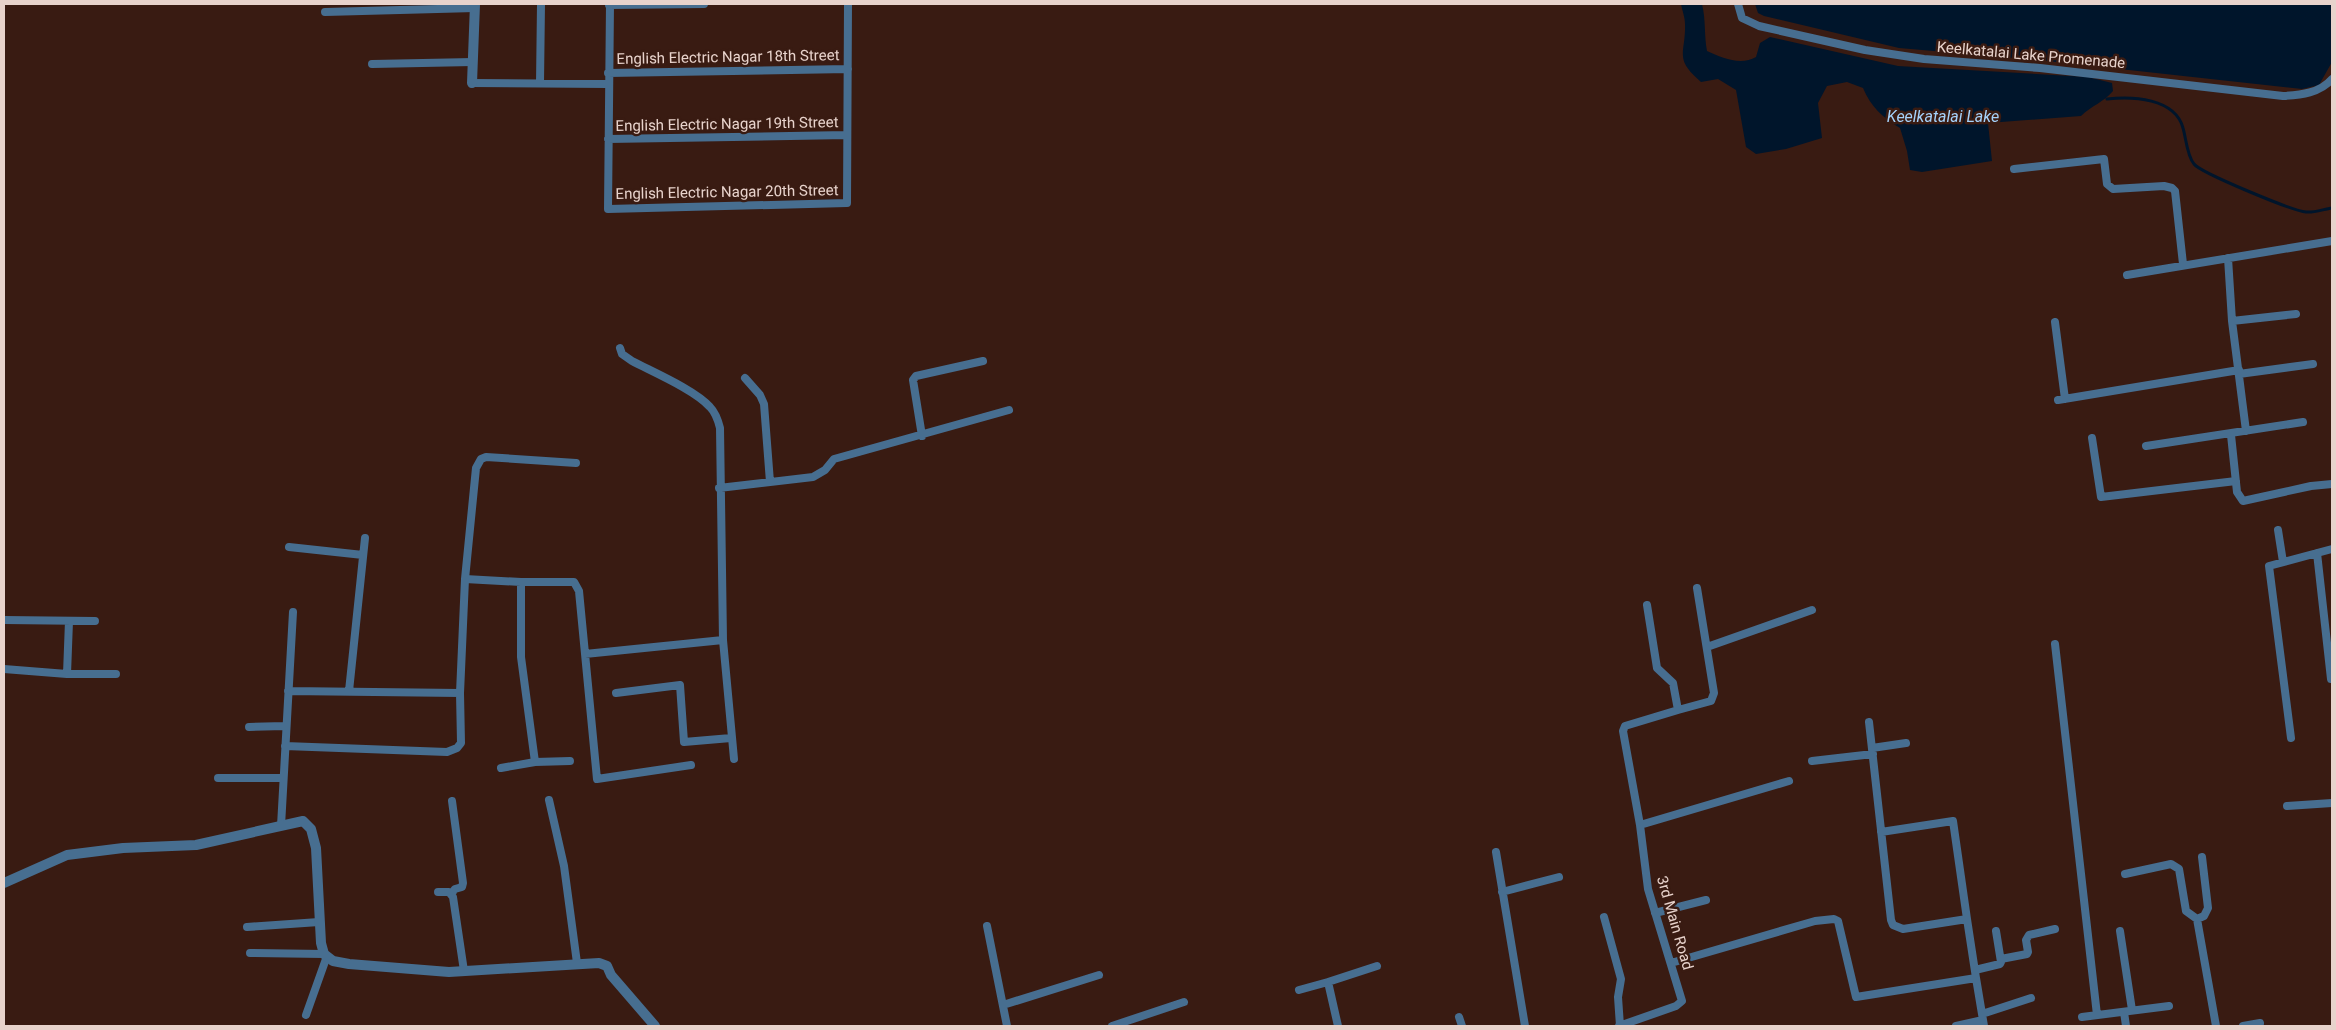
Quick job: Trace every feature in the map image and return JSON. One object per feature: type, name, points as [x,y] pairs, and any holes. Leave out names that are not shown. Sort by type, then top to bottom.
[{"type":"street","points":[[540,83],[541,4]]},
{"type":"street","points":[[608,139],[610,4],[704,4]]},
{"type":"street","points":[[847,135],[848,4]]},
{"type":"street","name":"Keelkatalai Lake Promenade","points":[[1738,4],[1742,18],[1753,24],[1865,50],[1924,59],[2040,68],[2283,96],[2298,95],[2323,88],[2332,79]]},
{"type":"street","points":[[325,12],[475,6],[472,83],[608,84]]},
{"type":"street","points":[[372,64],[473,62]]},
{"type":"street","name":"English Electric Nagar 18th Street","points":[[608,73],[848,70]]},
{"type":"street","name":"English Electric Nagar 19th Street","points":[[608,139],[847,135]]},
{"type":"street","name":"English Electric Nagar 20th Street","points":[[608,139],[608,209],[847,203],[847,135]]},
{"type":"street","points":[[2014,169],[2104,159],[2106,184],[2113,189],[2164,186],[2172,188],[2175,191],[2183,264]]},
{"type":"street","points":[[2127,275],[2183,264],[2332,241]]},
{"type":"street","points":[[2228,258],[2232,321],[2246,431]]},
{"type":"street","points":[[2232,321],[2296,314]]},
{"type":"street","points":[[2054,322],[2061,399],[2239,372],[2313,364]]},
{"type":"street","points":[[620,348],[622,354],[632,361],[696,396],[710,406],[717,416],[720,428],[723,640],[734,759]]},
{"type":"street","points":[[922,436],[913,380],[916,376],[983,361]]},
{"type":"street","points":[[745,378],[760,395],[764,404],[770,482]]},
{"type":"street","points":[[720,488],[819,475],[834,459],[922,436],[1008,410]]},
{"type":"street","points":[[2146,446],[2231,435],[2303,422]]},
{"type":"street","points":[[2231,435],[2238,496],[2243,501],[2311,486],[2332,484]]},
{"type":"street","points":[[2092,438],[2101,497],[2236,481]]},
{"type":"street","points":[[285,746],[447,752],[457,748],[461,743],[460,693],[465,579],[476,468],[481,459],[486,457],[576,463]]},
{"type":"street","points":[[2278,530],[2283,562]]},
{"type":"street","points":[[349,691],[365,538]]},
{"type":"street","points":[[289,546],[363,555]]},
{"type":"street","points":[[2291,738],[2270,566],[2332,549]]},
{"type":"street","points":[[2317,554],[2331,679]]},
{"type":"street","points":[[465,579],[574,582],[579,592],[597,778],[691,765]]},
{"type":"street","points":[[521,582],[521,657],[535,762]]},
{"type":"street","points":[[1647,605],[1657,668],[1673,683],[1678,710],[1711,701],[1713,698],[1707,648],[1697,588]]},
{"type":"street","points":[[1707,648],[1812,610]]},
{"type":"street","points":[[281,826],[285,726],[293,612]]},
{"type":"street","points":[[4,620],[95,621]]},
{"type":"street","points":[[67,674],[70,621]]},
{"type":"street","points":[[585,654],[723,640]]},
{"type":"street","points":[[2054,644],[2097,1015]]},
{"type":"street","points":[[4,669],[67,674],[116,674]]},
{"type":"street","points":[[616,693],[680,685],[684,742],[731,738]]},
{"type":"street","points":[[288,691],[460,693]]},
{"type":"street","name":"3rd Main Road","points":[[1621,1026],[1676,1006],[1682,1001],[1648,889],[1640,826],[1622,731],[1625,726],[1678,710]]},
{"type":"street","points":[[1869,722],[1893,925],[1903,928],[1967,919]]},
{"type":"street","points":[[249,726],[285,726]]},
{"type":"street","points":[[1812,761],[1906,743]]},
{"type":"street","points":[[501,768],[535,762],[570,761]]},
{"type":"street","points":[[218,778],[284,778]]},
{"type":"street","points":[[1640,826],[1790,781]]},
{"type":"street","points":[[549,800],[564,866],[577,963]]},
{"type":"street","points":[[451,894],[456,889],[462,887],[463,883],[452,801]]},
{"type":"street","points":[[2287,806],[2332,803]]},
{"type":"street","points":[[4,884],[67,855],[123,848],[196,845],[303,821],[311,830],[316,848],[318,922],[325,955],[306,1015]]},
{"type":"street","points":[[1881,832],[1953,821],[1983,1020]]},
{"type":"street","points":[[1496,852],[1524,1026]]},
{"type":"street","points":[[2197,919],[2204,916],[2208,908],[2202,857]]},
{"type":"street","points":[[2125,874],[2171,864],[2176,865],[2179,869],[2186,911],[2197,919],[2216,1026]]},
{"type":"street","points":[[1502,892],[1559,877]]},
{"type":"street","points":[[438,892],[449,892],[451,894]]},
{"type":"street","points":[[451,894],[464,971]]},
{"type":"street","points":[[1655,913],[1706,900]]},
{"type":"street","points":[[1604,917],[1620,979],[1618,998],[1621,1026]]},
{"type":"street","points":[[1671,963],[1815,921],[1834,919],[1838,921],[1856,997],[1975,974],[2000,964],[2001,959],[1996,931]]},
{"type":"street","points":[[247,927],[318,922]]},
{"type":"street","points":[[987,926],[1007,1026]]},
{"type":"street","points":[[2001,959],[2026,954],[2028,952],[2026,940],[2029,934],[2055,929]]},
{"type":"street","points":[[2120,930],[2128,1011],[2126,1026]]},
{"type":"street","points":[[250,953],[325,955],[333,961],[349,964],[448,972],[599,963],[607,966],[611,975],[656,1026]]},
{"type":"street","points":[[1299,990],[1377,966]]},
{"type":"street","points":[[1003,1005],[1099,974]]},
{"type":"street","points":[[1328,982],[1338,1026]]},
{"type":"street","points":[[1956,1026],[1983,1020],[2032,998]]},
{"type":"street","points":[[1112,1026],[1184,1002]]},
{"type":"street","points":[[2082,1017],[2169,1006]]},
{"type":"street","points":[[1459,1017],[1462,1026]]},
{"type":"street","points":[[2243,1026],[2260,1022]]},
{"type":"water","name":"Keelkatalai Lake","points":[[1681,4],[1702,4],[1707,51],[1731,60],[1744,61],[1756,57],[1760,43],[1770,37],[1898,66],[2088,77],[2112,83],[2113,91],[2081,116],[1988,123],[1992,161],[1922,172],[1910,170],[1900,128],[1878,111],[1863,88],[1847,82],[1827,86],[1818,103],[1822,138],[1786,149],[1756,154],[1746,147],[1736,90],[1718,79],[1701,82],[1692,74],[1684,61],[1685,24]]},
{"type":"water","points":[[1755,4],[2332,4],[2332,62],[2319,85],[2302,89],[2047,61],[1899,48],[1764,16],[1758,13]]},
{"type":"waterway","points":[[2107,99],[2140,99],[2151,101],[2171,110],[2183,128],[2192,161],[2200,169],[2248,191],[2298,210],[2309,212],[2332,208]]}]
